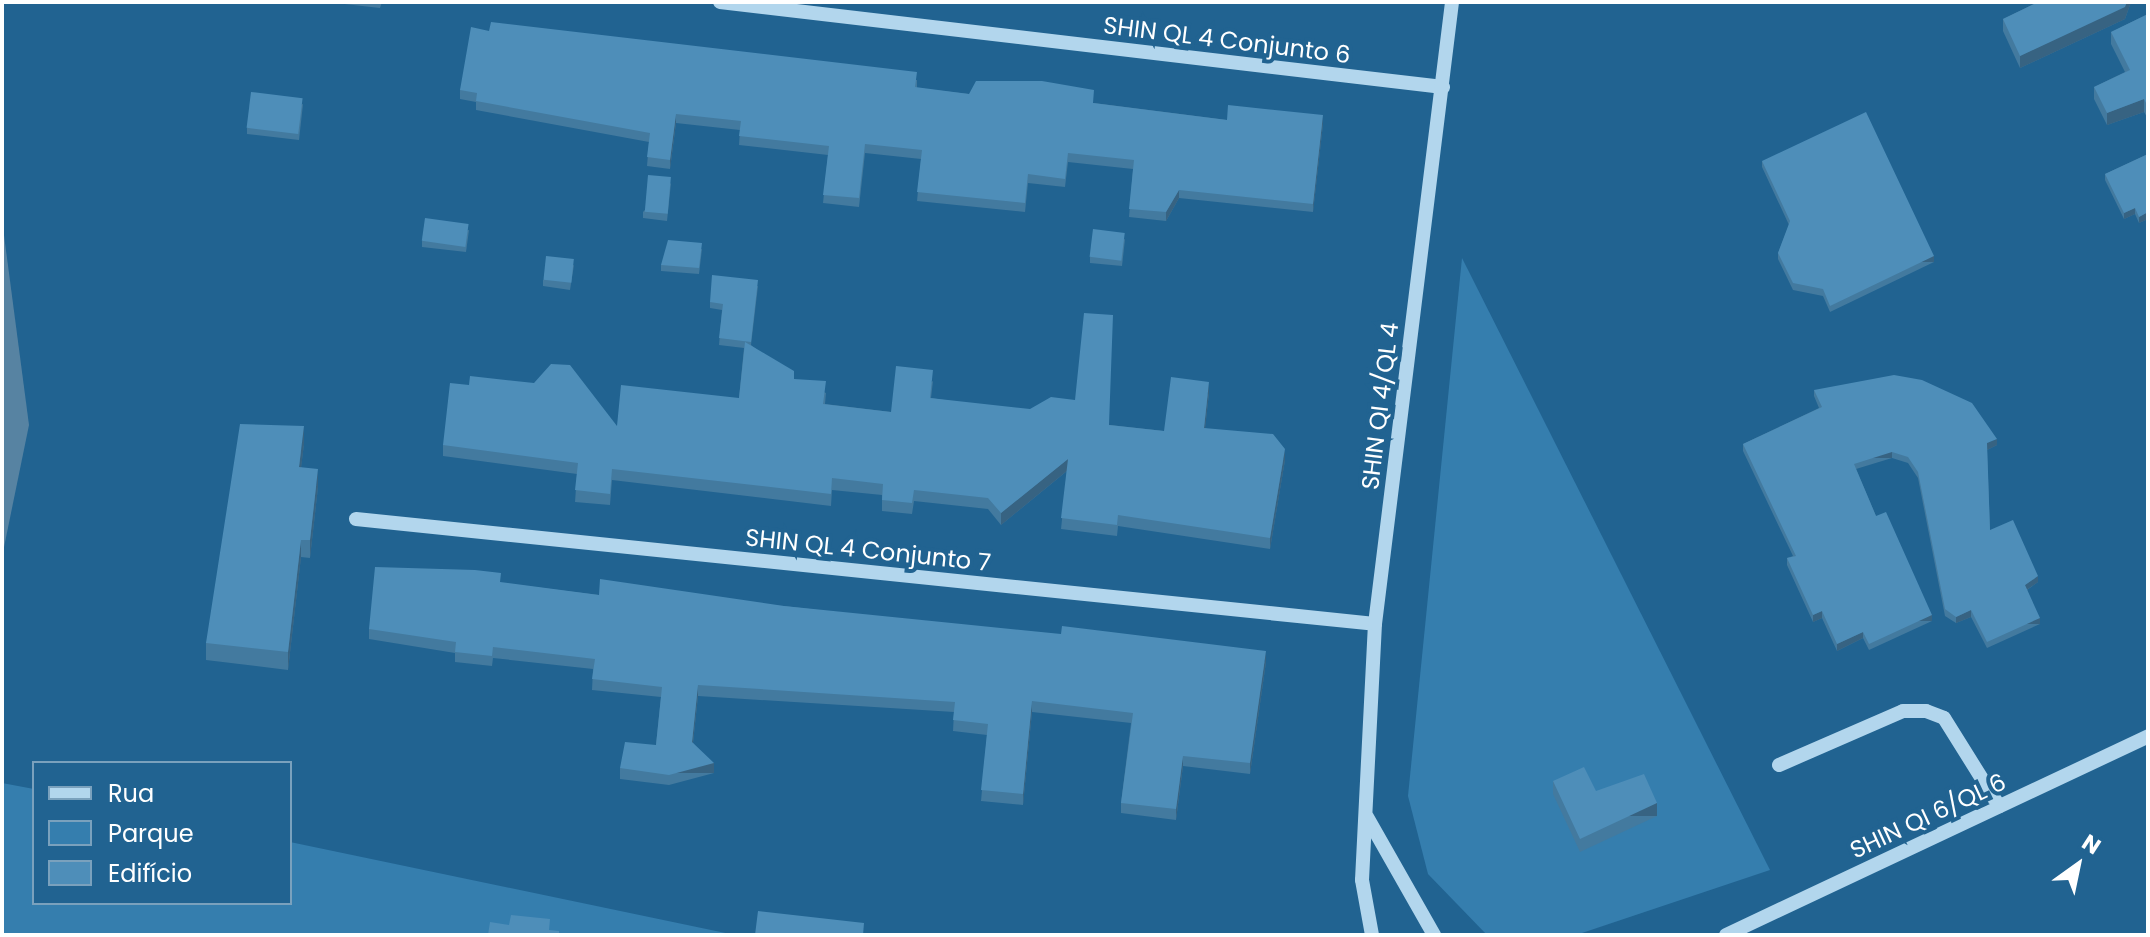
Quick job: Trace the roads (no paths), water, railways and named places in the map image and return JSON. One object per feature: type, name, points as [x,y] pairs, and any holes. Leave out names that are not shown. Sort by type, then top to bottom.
[{"type":"street","name":"SHIN QL 4 Conjunto 6","points":[[720,2],[1443,87]]},
{"type":"street","name":"SHIN QI 4/QL 4","points":[[1372,935],[1362,880],[1375,624],[1452,2]]},
{"type":"street","name":"SHIN QL 4 Conjunto 7","points":[[356,519],[1375,624]]},
{"type":"street","points":[[1779,765],[1903,711],[1926,711],[1944,718],[1999,806]]},
{"type":"street","name":"SHIN QI 6/QL 6","points":[[1726,935],[2148,736]]},
{"type":"street","points":[[1367,817],[1434,935]]}]
